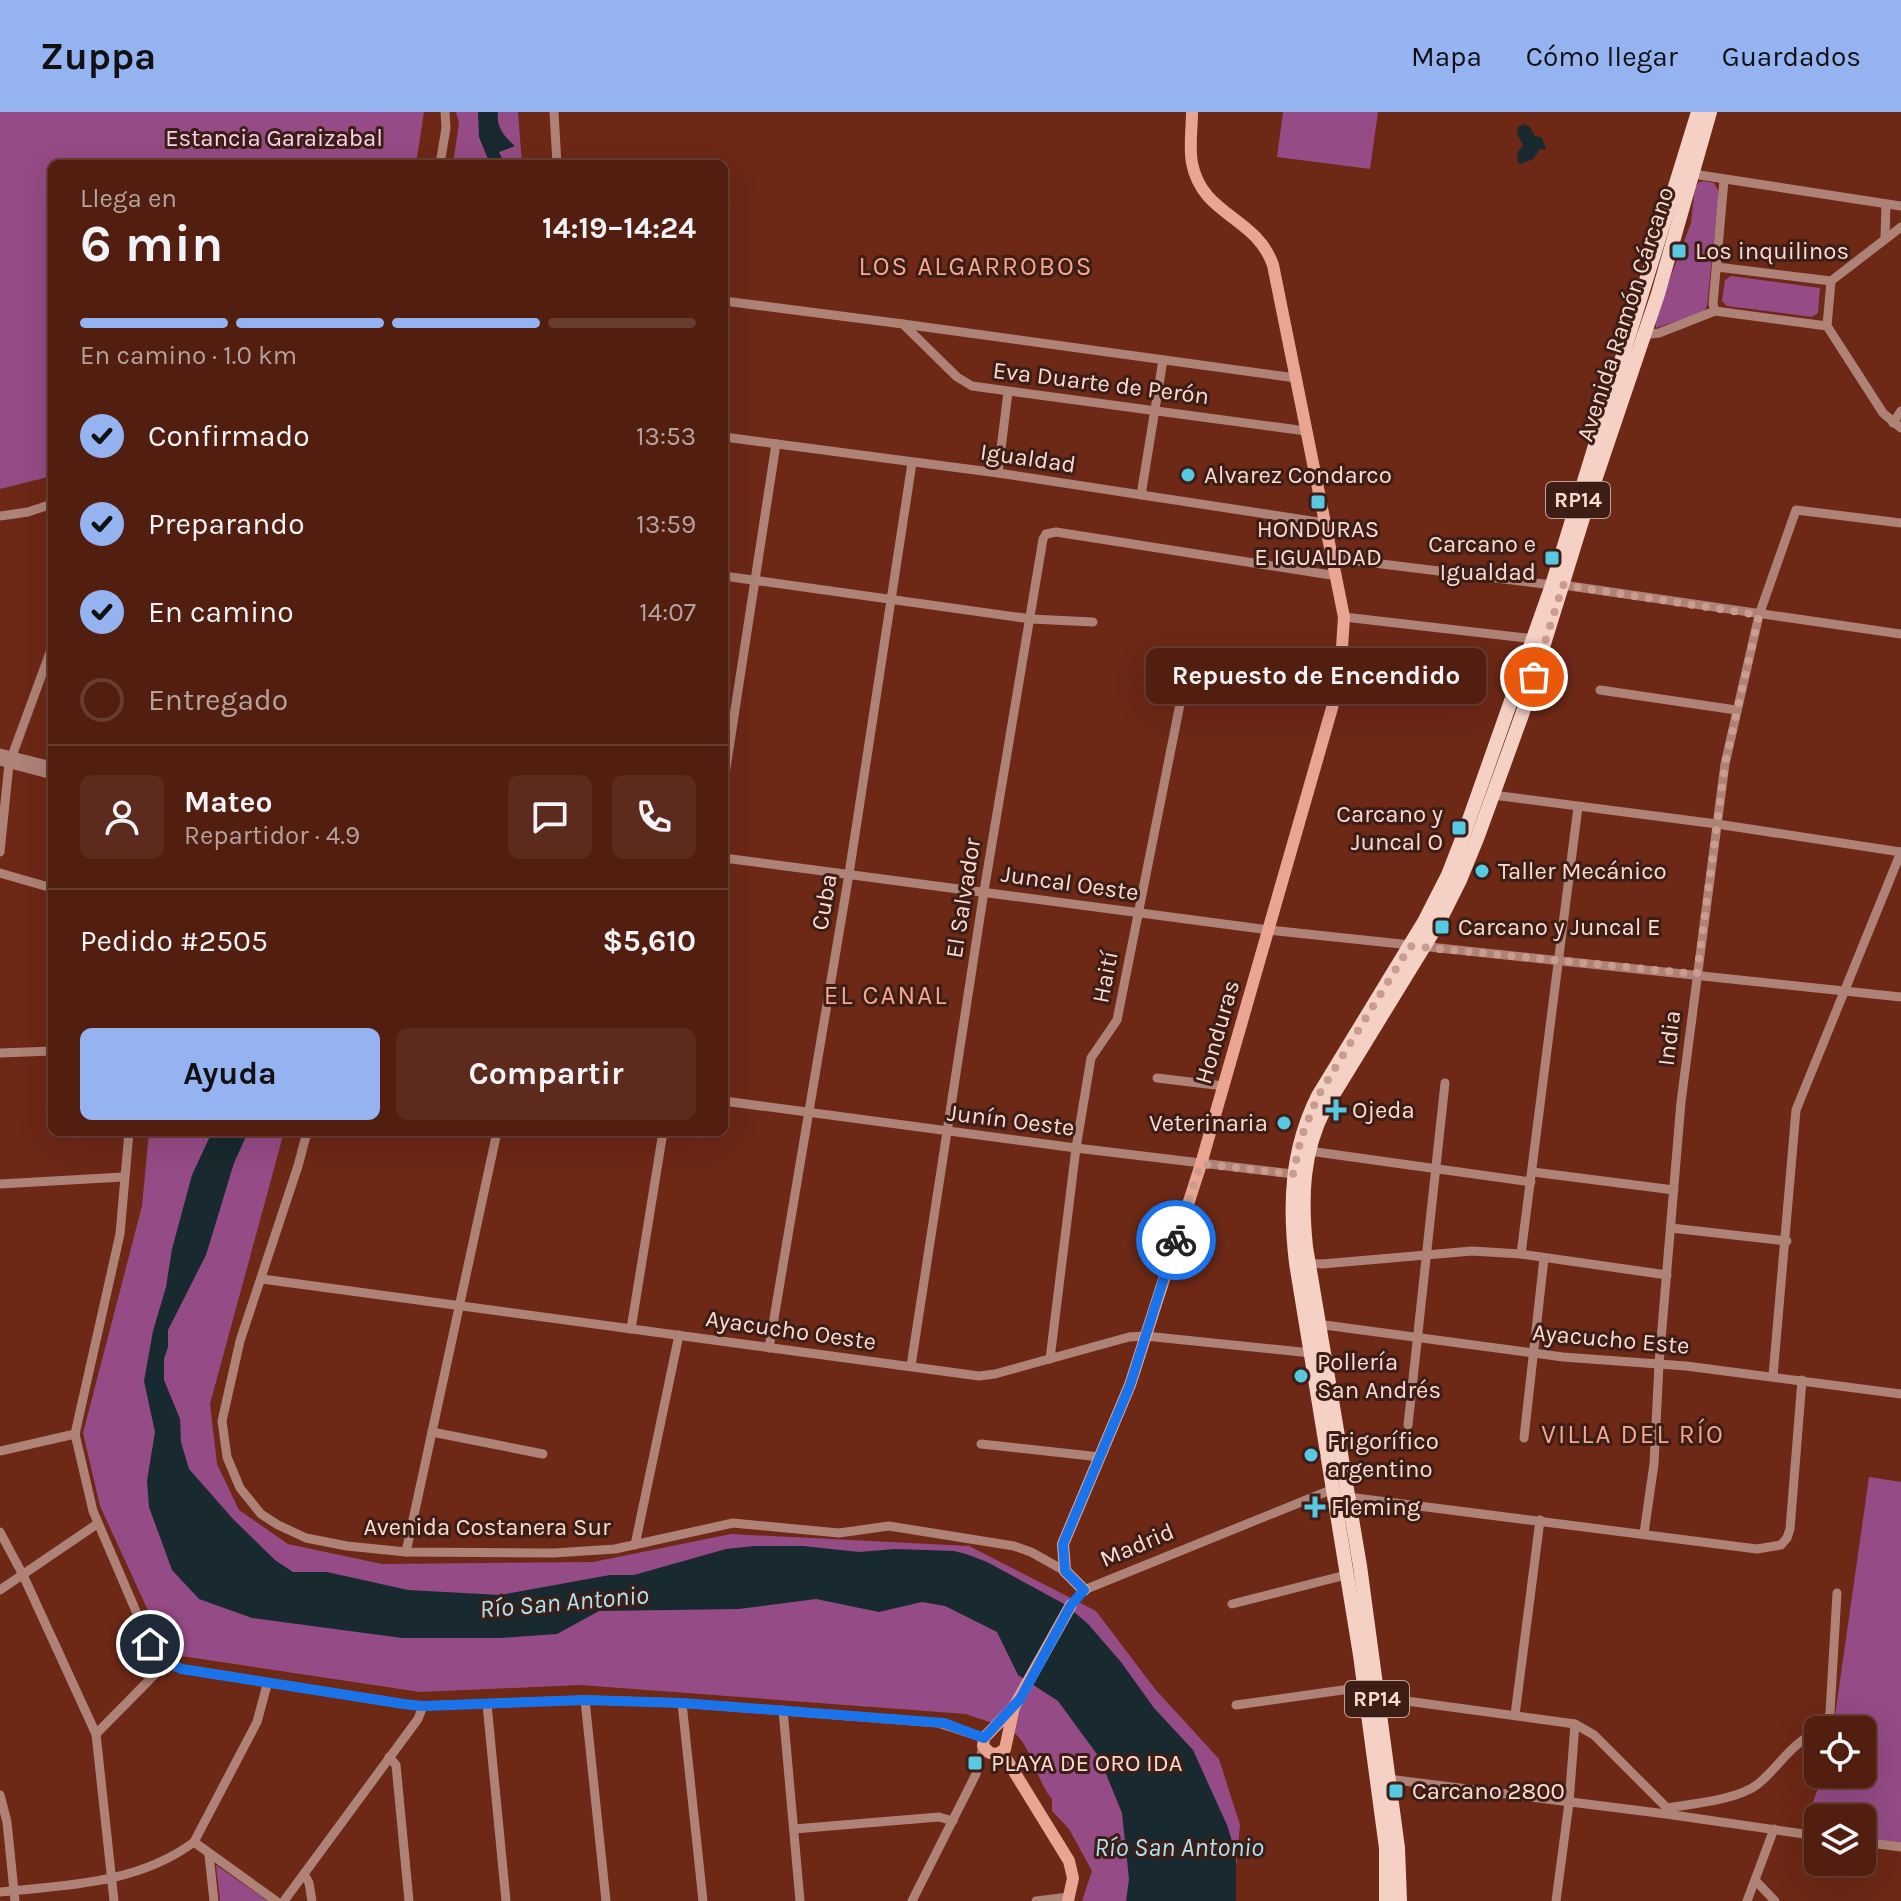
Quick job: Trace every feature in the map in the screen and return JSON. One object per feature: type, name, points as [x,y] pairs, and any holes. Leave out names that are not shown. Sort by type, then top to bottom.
[{"type":"main road","name":"Honduras","points":[[1065,1571],[1063,1544],[1130,1385],[1201,1164],[1332,708],[1341,663],[1344,617],[1337,576],[1269,252],[1253,232],[1214,204],[1201,187],[1192,163],[1192,112]]},
{"type":"main road","name":"Avenida Ramón Cárcano","points":[[1386,1901],[1386,1848],[1364,1687],[1294,1246],[1293,1174],[1301,1138],[1318,1096],[1460,880],[1493,795],[1637,334],[1657,248],[1698,112]]},
{"type":"main road","name":"Avenida Ramón Cárcano","points":[[1557,585],[1604,415],[1669,261],[1710,112]]},
{"type":"main road","name":"RP14","points":[[1534,639],[1557,585]]},
{"type":"main road","name":"Avenida Ramón Cárcano","points":[[1416,947],[1448,875],[1534,639]]},
{"type":"main road","name":"RP14","points":[[1400,1901],[1400,1865],[1360,1566],[1317,1324],[1303,1197],[1309,1151],[1325,1108],[1382,1017],[1387,998],[1416,947]]},
{"type":"main road","points":[[1326,1447],[1334,1461],[1339,1487],[1348,1497]]},
{"type":"main road","points":[[1333,1489],[1342,1499],[1350,1544],[1360,1566]]},
{"type":"main road","points":[[1065,1571],[1084,1590]]},
{"type":"main road","name":"Madrid","points":[[1002,1748],[1017,1703],[1071,1605]]},
{"type":"main road","name":"Madrid","points":[[985,1739],[1017,1703]]},
{"type":"main road","points":[[1002,1748],[990,1753],[985,1739],[999,1731],[1002,1748],[1069,1861],[1073,1878],[1068,1899]]},
{"type":"street","points":[[441,160],[446,128],[445,112]]},
{"type":"street","points":[[554,112],[557,160]]},
{"type":"street","points":[[1693,174],[1901,206]]},
{"type":"street","points":[[1715,311],[1713,304],[1724,180]]},
{"type":"street","points":[[1885,238],[1886,204]]},
{"type":"street","points":[[1717,267],[1831,281],[1901,227]]},
{"type":"street","points":[[1831,281],[1827,326],[1883,413],[1897,426],[1901,411]]},
{"type":"street","points":[[728,302],[1296,378]]},
{"type":"street","points":[[1637,334],[1694,320],[1715,311],[1827,326]]},
{"type":"street","name":"Eva Duarte de Perón","points":[[903,324],[962,382],[972,386],[1306,431]]},
{"type":"street","points":[[1141,495],[1163,360]]},
{"type":"street","points":[[998,473],[1008,392]]},
{"type":"street","name":"Igualdad","points":[[728,438],[998,473],[1325,523]]},
{"type":"street","points":[[728,756],[776,444]]},
{"type":"street","name":"Cuba","points":[[769,1348],[849,874],[912,463]]},
{"type":"street","points":[[0,516],[48,505]]},
{"type":"street","name":"India","points":[[1644,1533],[1654,1464],[1659,1364],[1681,1102],[1697,974],[1725,764],[1759,615],[1796,510],[1901,523]]},
{"type":"street","name":"El Salvador","points":[[911,1366],[945,1131],[1041,544],[1046,534],[1056,532],[1337,576]]},
{"type":"street","points":[[1333,558],[1557,585],[1901,634]]},
{"type":"street","points":[[728,577],[1031,619],[1093,622]]},
{"type":"street","points":[[1344,617],[1534,639]]},
{"type":"street","points":[[0,852],[7,760],[48,660]]},
{"type":"street","points":[[1600,690],[1736,710]]},
{"type":"street","name":"Haití","points":[[1050,1359],[1076,1148],[1091,1058],[1117,1020],[1182,694]]},
{"type":"street","points":[[0,753],[7,760],[48,774]]},
{"type":"street","points":[[7,760],[48,765]]},
{"type":"street","points":[[1493,795],[1901,852],[1796,1110],[1773,1376]]},
{"type":"street","points":[[1521,1254],[1578,807]]},
{"type":"street","name":"Juncal Oeste","points":[[728,859],[1269,930],[1901,997]]},
{"type":"street","points":[[0,873],[48,887]]},
{"type":"street","points":[[0,1053],[48,1051]]},
{"type":"street","points":[[1157,1078],[1224,1086]]},
{"type":"street","points":[[1408,1425],[1433,1170],[1445,1083]]},
{"type":"street","name":"Junín Oeste","points":[[728,1102],[1293,1174]]},
{"type":"street","points":[[128,1136],[123,1177],[123,1216],[75,1434],[85,1487],[97,1524],[150,1644],[165,1664],[267,1685],[423,1706],[585,1700],[682,1703],[944,1723],[985,1739],[976,1774],[912,1901]]},
{"type":"street","name":"Avenida Costanera Sur","points":[[306,1136],[240,1341],[223,1408],[225,1448],[231,1471],[261,1514],[278,1525],[306,1538],[406,1552],[554,1553],[615,1549],[733,1523],[839,1533],[889,1526],[1014,1546],[1065,1571]]},
{"type":"street","points":[[406,1552],[496,1136]]},
{"type":"street","points":[[631,1329],[662,1136]]},
{"type":"street","points":[[1309,1151],[1433,1170],[1674,1190]]},
{"type":"street","points":[[0,1184],[123,1177]]},
{"type":"street","points":[[1671,1228],[1787,1241]]},
{"type":"street","points":[[1308,1263],[1472,1251],[1521,1254],[1667,1275]]},
{"type":"street","points":[[1524,1438],[1544,1258]]},
{"type":"street","name":"Ayacucho Oeste","points":[[262,1279],[979,1376],[1129,1337],[1311,1353]]},
{"type":"street","name":"Ayacucho Este","points":[[1317,1324],[1416,1339],[1773,1376],[1901,1394]]},
{"type":"street","points":[[635,1545],[679,1335]]},
{"type":"street","points":[[1333,1489],[1348,1497],[1769,1548],[1781,1545],[1790,1529],[1802,1380]]},
{"type":"street","points":[[432,1432],[543,1454]]},
{"type":"street","points":[[0,1451],[75,1434]]},
{"type":"street","points":[[981,1444],[1100,1457]]},
{"type":"street","name":"Madrid","points":[[1071,1605],[1084,1590],[1333,1489]]},
{"type":"street","points":[[1515,1715],[1540,1520]]},
{"type":"street","points":[[0,1590],[97,1524]]},
{"type":"street","points":[[0,1532],[96,1734],[114,1901]]},
{"type":"street","points":[[1232,1604],[1346,1575]]},
{"type":"street","points":[[1666,1811],[1750,1788],[1824,1725],[1830,1713],[1837,1593]]},
{"type":"street","points":[[96,1734],[165,1664]]},
{"type":"street","points":[[0,1892],[15,1896],[112,1879],[175,1854],[194,1842],[257,1722],[267,1685]]},
{"type":"street","points":[[1236,1705],[1364,1687]]},
{"type":"street","points":[[1377,1697],[1575,1724],[1594,1735],[1666,1811]]},
{"type":"street","points":[[585,1700],[606,1901]]},
{"type":"street","points":[[682,1703],[703,1901]]},
{"type":"street","points":[[487,1704],[506,1901]]},
{"type":"street","points":[[284,1901],[418,1719],[423,1706]]},
{"type":"street","points":[[783,1710],[800,1901]]},
{"type":"street","points":[[1556,1901],[1569,1803],[1575,1724]]},
{"type":"street","points":[[976,1774],[1002,1748]]},
{"type":"street","points":[[389,1757],[396,1765],[409,1901]]},
{"type":"street","points":[[1388,1779],[1569,1803],[1666,1811],[1804,1834]]},
{"type":"street","points":[[0,1795],[7,1822],[15,1896]]},
{"type":"street","points":[[794,1829],[939,1817],[953,1821]]},
{"type":"street","points":[[1747,1901],[1774,1829]]},
{"type":"street","points":[[194,1842],[276,1901]]},
{"type":"street","points":[[1876,1844],[1901,1847]]},
{"type":"street","points":[[209,1855],[214,1901]]},
{"type":"street","points":[[304,1874],[312,1901]]},
{"type":"street","points":[[1756,1881],[1775,1901]]},
{"type":"street","points":[[1036,1901],[1068,1899]]},
{"type":"green space","name":"Estancia Garaizabal","points":[[0,112],[424,112],[417,160],[48,160],[48,477],[0,489]]},
{"type":"green space","points":[[456,112],[518,112],[522,160],[454,160],[459,123]]},
{"type":"green space","points":[[1283,112],[1378,112],[1370,169],[1277,157]]},
{"type":"green space","points":[[1704,181],[1714,183],[1719,192],[1707,306],[1704,312],[1656,328],[1655,318],[1691,223],[1695,187]]},
{"type":"green space","points":[[1731,276],[1820,288],[1818,313],[1812,317],[1727,306],[1722,301],[1725,280]]},
{"type":"green space","points":[[149,1136],[283,1136],[210,1404],[217,1464],[239,1510],[288,1544],[382,1564],[593,1562],[731,1534],[969,1546],[1096,1611],[1155,1689],[1219,1759],[1240,1825],[1233,1901],[1082,1901],[1092,1871],[1069,1829],[1052,1811],[1052,1799],[1025,1745],[1009,1730],[966,1714],[580,1685],[420,1692],[168,1654],[100,1506],[83,1433],[142,1206]]},
{"type":"green space","points":[[1869,1477],[1901,1482],[1901,1847],[1876,1844],[1876,1804],[1812,1804],[1818,1788],[1876,1788],[1876,1716],[1835,1716]]},
{"type":"green space","points":[[216,1865],[268,1901],[220,1901]]},
{"type":"water","points":[[478,112],[498,112],[502,131],[515,146],[499,152],[503,160],[488,160],[479,137]]},
{"type":"water","points":[[1524,124],[1535,136],[1542,138],[1546,149],[1540,149],[1533,159],[1521,164],[1517,153],[1523,145],[1517,134],[1518,127]]},
{"type":"water","name":"Río San Antonio","points":[[210,1136],[246,1136],[234,1163],[206,1255],[168,1330],[164,1380],[180,1419],[181,1442],[189,1469],[275,1560],[293,1572],[327,1572],[408,1590],[500,1595],[610,1575],[634,1575],[726,1549],[754,1546],[803,1546],[859,1552],[895,1549],[954,1551],[966,1554],[987,1562],[1066,1605],[1088,1624],[1121,1662],[1154,1708],[1193,1750],[1227,1825],[1236,1854],[1236,1901],[1126,1901],[1129,1879],[1122,1813],[1099,1757],[1058,1701],[1018,1675],[997,1632],[945,1606],[922,1602],[879,1612],[816,1599],[739,1609],[599,1611],[557,1634],[501,1638],[402,1638],[252,1618],[199,1599],[172,1570],[149,1507],[147,1481],[155,1432],[144,1381],[172,1249],[192,1175]]},
{"type":"way so far","points":[[1176,1240],[1201,1164],[1293,1174],[1301,1138],[1318,1096],[1410,946],[1697,974],[1725,764],[1759,615],[1563,585],[1534,677]]},
{"type":"place","name":"Los inquilinos","points":[[1679,251]]},
{"type":"place","name":"Alvarez Condarco","points":[[1188,475]]},
{"type":"place","name":"HONDURAS E IGUALDAD","points":[[1318,502]]},
{"type":"place","name":"Carcano e Igualdad","points":[[1552,558]]},
{"type":"place","name":"Repuesto de Encendido","points":[[1534,677]]},
{"type":"place","name":"Carcano y Juncal O","points":[[1459,828]]},
{"type":"place","name":"Taller Mecánico","points":[[1482,871]]},
{"type":"place","name":"Carcano y Juncal E","points":[[1442,927]]},
{"type":"place","name":"Ojeda","points":[[1336,1110]]},
{"type":"place","name":"Veterinaria","points":[[1284,1123]]},
{"type":"place","name":"Pollería San Andrés","points":[[1301,1376]]},
{"type":"place","name":"Frigorífico argentino","points":[[1311,1455]]},
{"type":"place","name":"Fleming","points":[[1315,1507]]},
{"type":"place","name":"PLAYA DE ORO IDA","points":[[975,1763]]},
{"type":"place","name":"Carcano 2800","points":[[1396,1791]]},
{"type":"district","name":"LOS ALGARROBOS","points":[[976,266]]},
{"type":"district","name":"EL CANAL","points":[[886,995]]},
{"type":"district","name":"VILLA DEL RÍO","points":[[1633,1434]]},
{"type":"route","points":[[150,1644],[165,1664],[182,1669],[267,1685],[404,1704],[423,1706],[577,1700],[682,1703],[944,1723],[984,1738],[1020,1699],[1071,1605],[1084,1590],[1065,1571],[1061,1551],[1130,1385],[1176,1240]]}]
